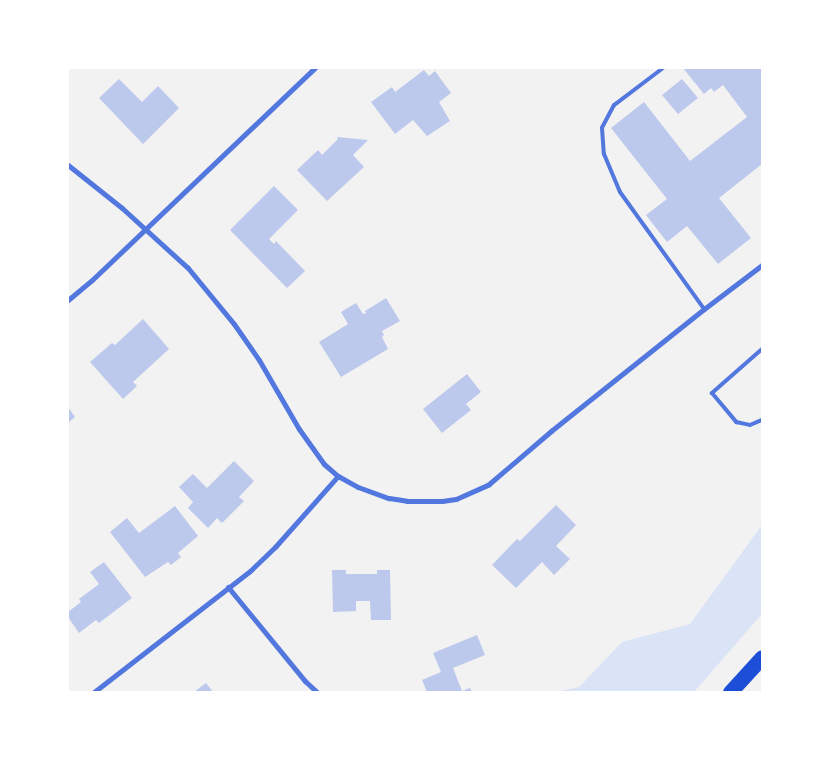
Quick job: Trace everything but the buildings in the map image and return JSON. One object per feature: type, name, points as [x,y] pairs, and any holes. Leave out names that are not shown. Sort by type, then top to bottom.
[{"type":"highway","points":[[730,692],[762,657]]},
{"type":"street","points":[[68,300],[92,280],[315,68]]},
{"type":"street","points":[[68,165],[81,174],[188,268],[234,324],[259,360],[299,429],[324,464],[338,476],[358,487],[388,498],[407,502],[442,502],[470,494],[489,484],[551,432],[762,266]]},
{"type":"street","points":[[94,692],[228,587],[275,547],[338,476]]},
{"type":"street","points":[[228,587],[305,681],[317,692]]},
{"type":"lane","points":[[663,68],[614,106],[602,128],[604,154],[620,192],[704,310]]},
{"type":"lane","points":[[762,349],[712,393],[736,422],[750,425],[762,420]]},
{"type":"shaded area","points":[[762,525],[762,614],[694,692],[556,692],[579,687],[622,642],[690,624]]}]
